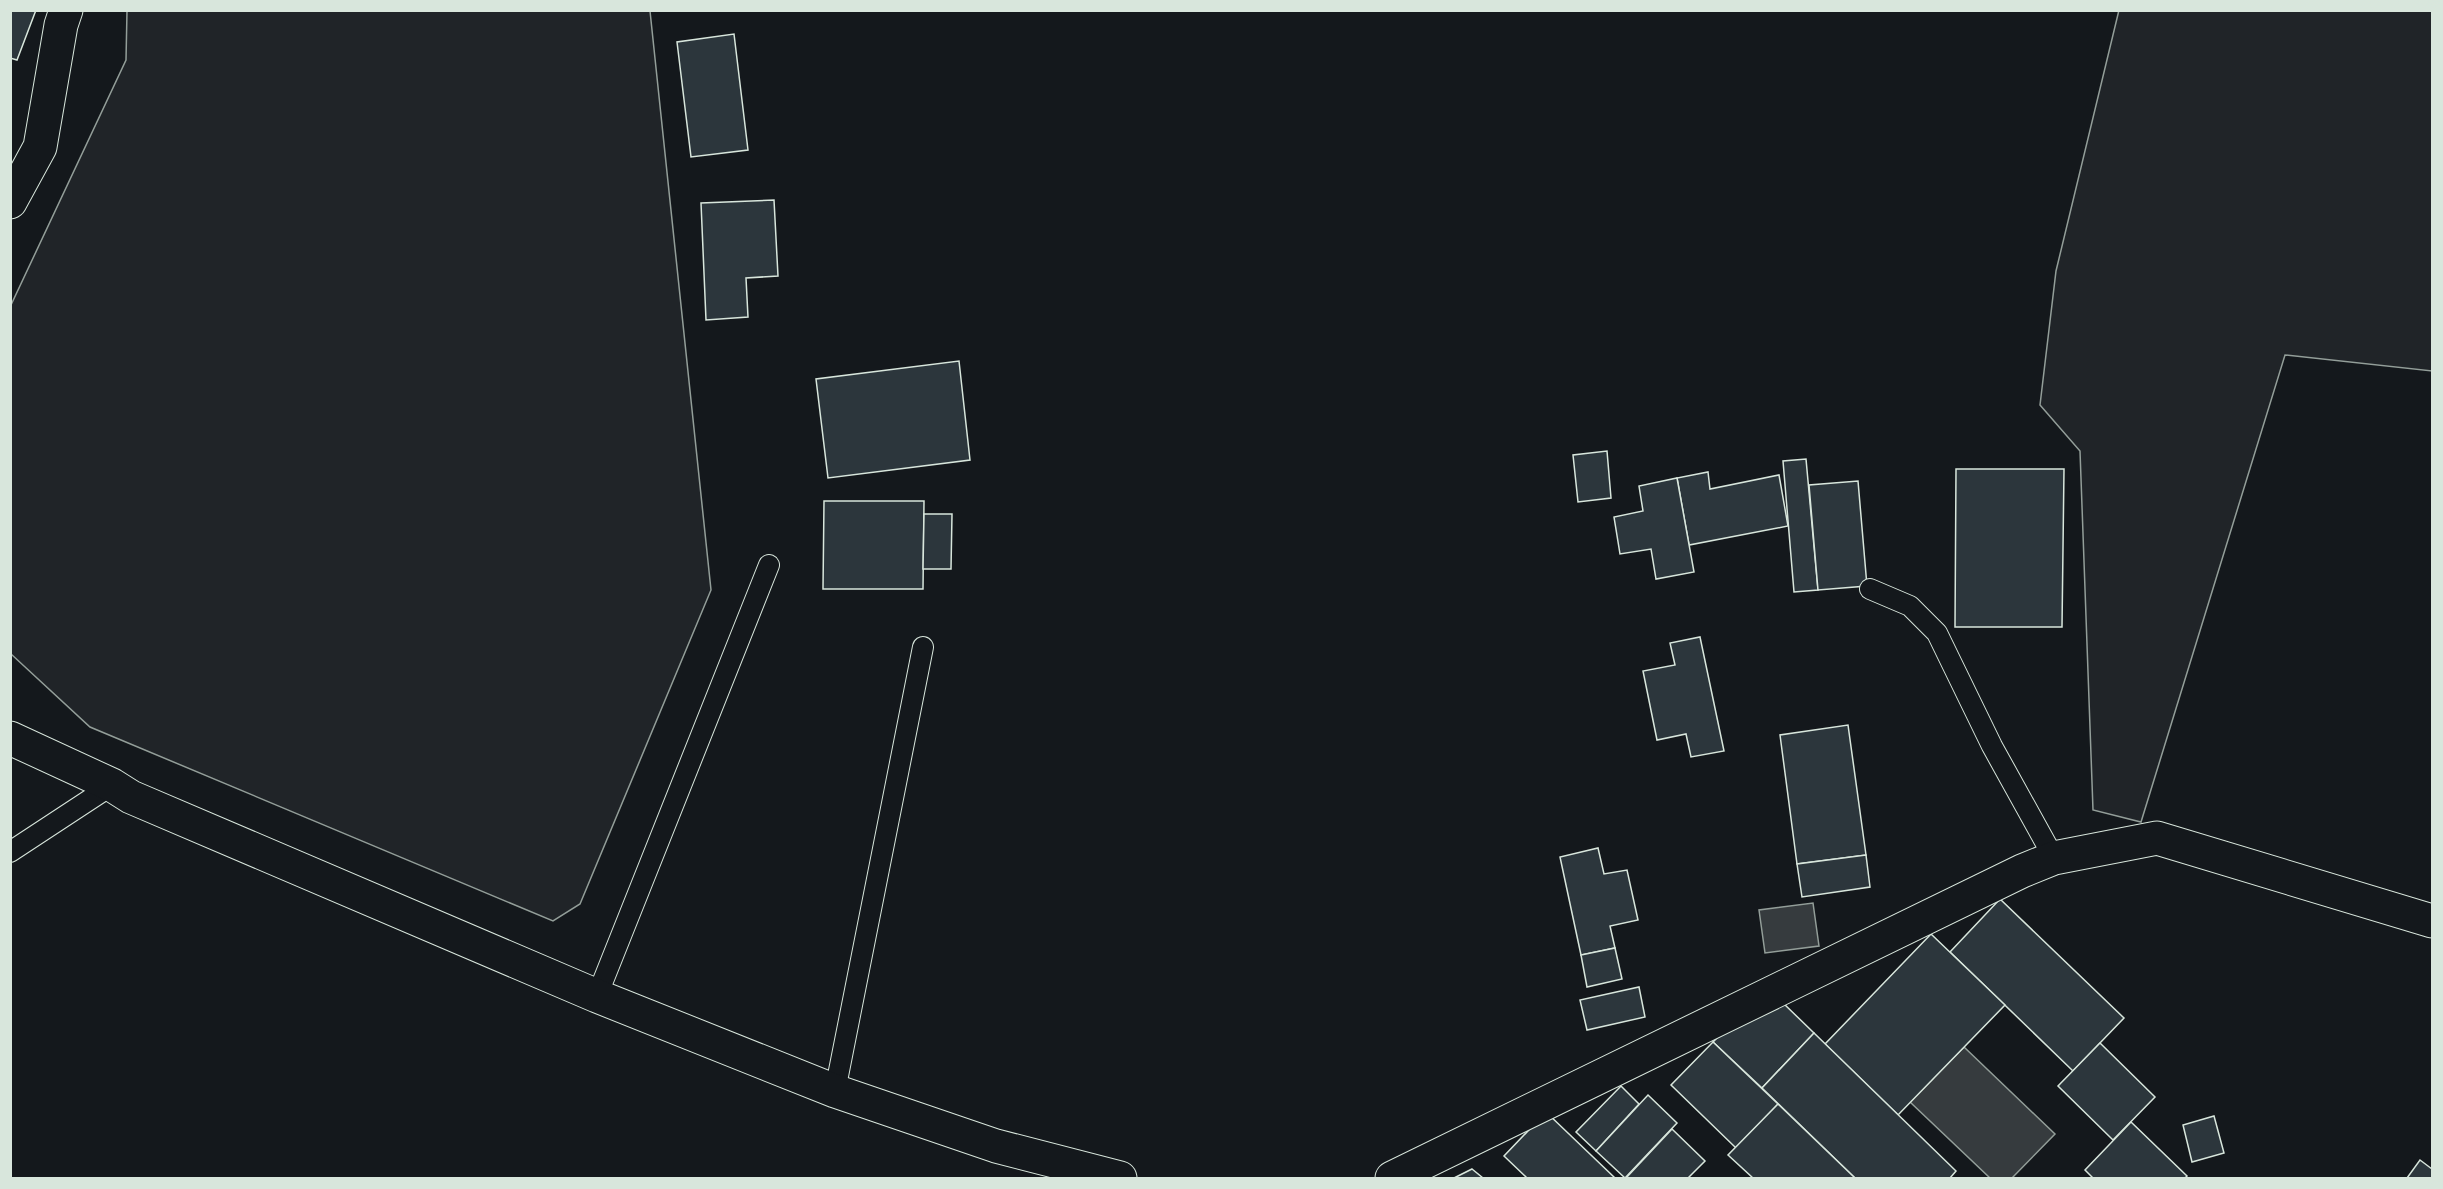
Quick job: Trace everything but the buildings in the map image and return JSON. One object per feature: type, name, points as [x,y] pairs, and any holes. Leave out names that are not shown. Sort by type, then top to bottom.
[{"type":"street","points":[[10,202],[40,147],[61,24],[66,10]]},
{"type":"street","points":[[10,738],[112,785],[131,797],[597,996],[835,1091],[996,1146],[1120,1179]]},
{"type":"street","points":[[1392,1179],[2012,876],[2054,858],[2157,838],[2433,921]]},
{"type":"lane","points":[[597,996],[769,565]]},
{"type":"lane","points":[[1870,589],[1910,606],[1937,633],[1992,746],[2054,858]]},
{"type":"lane","points":[[835,1091],[923,647]]},
{"type":"lane","points":[[10,852],[112,785]]},
{"type":"shaded area","points":[[2119,10],[2432,11],[2432,371],[2285,355],[2141,822],[2093,810],[2080,451],[2040,405],[2056,271]]},
{"type":"shaded area","points":[[127,11],[650,11],[711,590],[580,904],[553,921],[90,727],[11,654],[11,305],[126,60]]},
{"type":"shaded area","points":[[1813,903],[1819,946],[1765,953],[1759,910]]},
{"type":"shaded area","points":[[1964,1047],[2055,1134],[2012,1178],[1990,1178],[1910,1102]]}]
